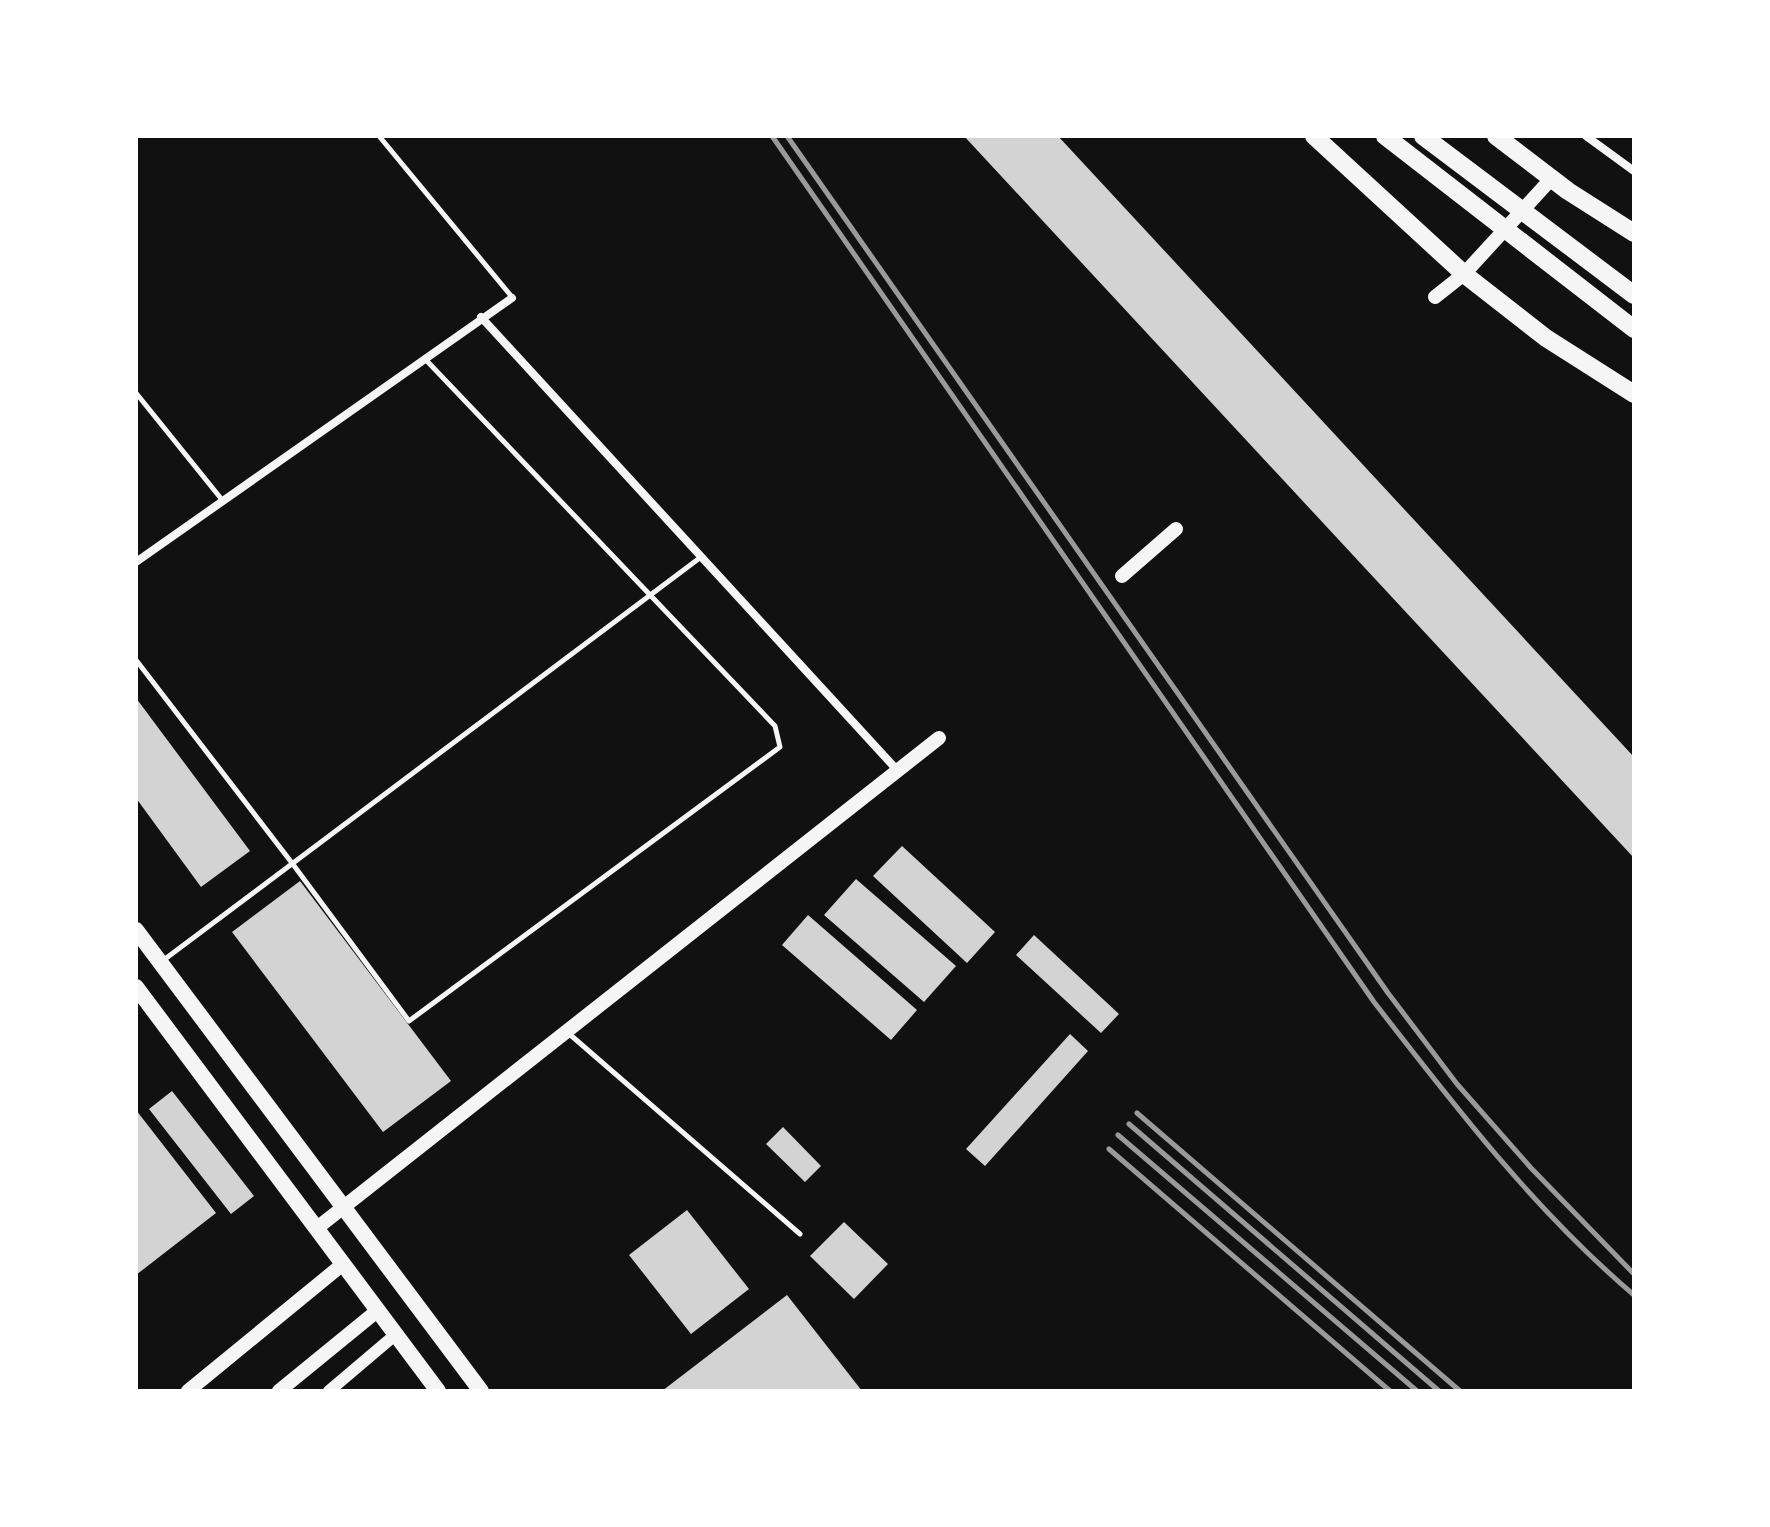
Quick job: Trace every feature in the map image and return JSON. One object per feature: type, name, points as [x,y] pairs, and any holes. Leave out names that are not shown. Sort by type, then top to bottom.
[{"type":"highway","points":[[1314,136],[1464,274],[1546,338],[1634,394]]},
{"type":"highway","points":[[1385,136],[1634,329]]},
{"type":"highway","points":[[1423,136],[1634,295]]},
{"type":"highway","points":[[1496,136],[1568,191],[1634,233]]},
{"type":"highway","points":[[136,930],[481,1391]]},
{"type":"highway","points":[[136,987],[438,1391]]},
{"type":"main road","points":[[1435,297],[1464,274],[1552,178]]},
{"type":"main road","points":[[1122,576],[1176,529]]},
{"type":"main road","points":[[317,1228],[939,738]]},
{"type":"main road","points":[[188,1391],[343,1264]]},
{"type":"main road","points":[[279,1391],[377,1311]]},
{"type":"street","points":[[1586,136],[1634,171]]},
{"type":"street","points":[[136,562],[512,298]]},
{"type":"street","points":[[481,317],[898,771]]},
{"type":"street","points":[[329,1391],[395,1335]]},
{"type":"lane","points":[[379,136],[512,298]]},
{"type":"lane","points":[[136,660],[409,1021],[780,747],[775,726],[424,358]]},
{"type":"lane","points":[[136,393],[223,501]]},
{"type":"lane","points":[[161,962],[701,557]]},
{"type":"lane","points":[[566,1031],[800,1234]]},
{"type":"building","points":[[964,136],[1058,136],[1634,757],[1634,858]]},
{"type":"building","points":[[136,698],[250,851],[201,887],[136,798]]},
{"type":"building","points":[[902,846],[995,932],[967,963],[873,876]]},
{"type":"building","points":[[856,879],[956,966],[924,1002],[824,915]]},
{"type":"building","points":[[300,881],[451,1081],[383,1132],[232,932]]},
{"type":"building","points":[[808,915],[917,1010],[891,1040],[782,945]]},
{"type":"building","points":[[1034,935],[1119,1014],[1101,1033],[1016,955]]},
{"type":"building","points":[[1070,1034],[1088,1051],[985,1166],[966,1149]]},
{"type":"building","points":[[172,1091],[254,1196],[231,1214],[149,1109]]},
{"type":"building","points":[[136,1110],[216,1213],[136,1275]]},
{"type":"building","points":[[783,1127],[821,1166],[805,1182],[766,1144]]},
{"type":"building","points":[[687,1210],[749,1289],[691,1334],[629,1255]]},
{"type":"building","points":[[844,1222],[888,1264],[854,1299],[810,1256]]},
{"type":"building","points":[[787,1295],[862,1391],[662,1391]]},
{"type":"railway","points":[[772,136],[1374,1002],[1496,1155],[1562,1228],[1634,1295]]},
{"type":"railway","points":[[787,136],[1388,993],[1457,1084],[1531,1168],[1634,1274]]},
{"type":"railway","points":[[1137,1113],[1460,1391]]},
{"type":"railway","points":[[1129,1124],[1439,1391]]},
{"type":"railway","points":[[1118,1135],[1417,1391]]},
{"type":"railway","points":[[1109,1149],[1390,1391]]}]
